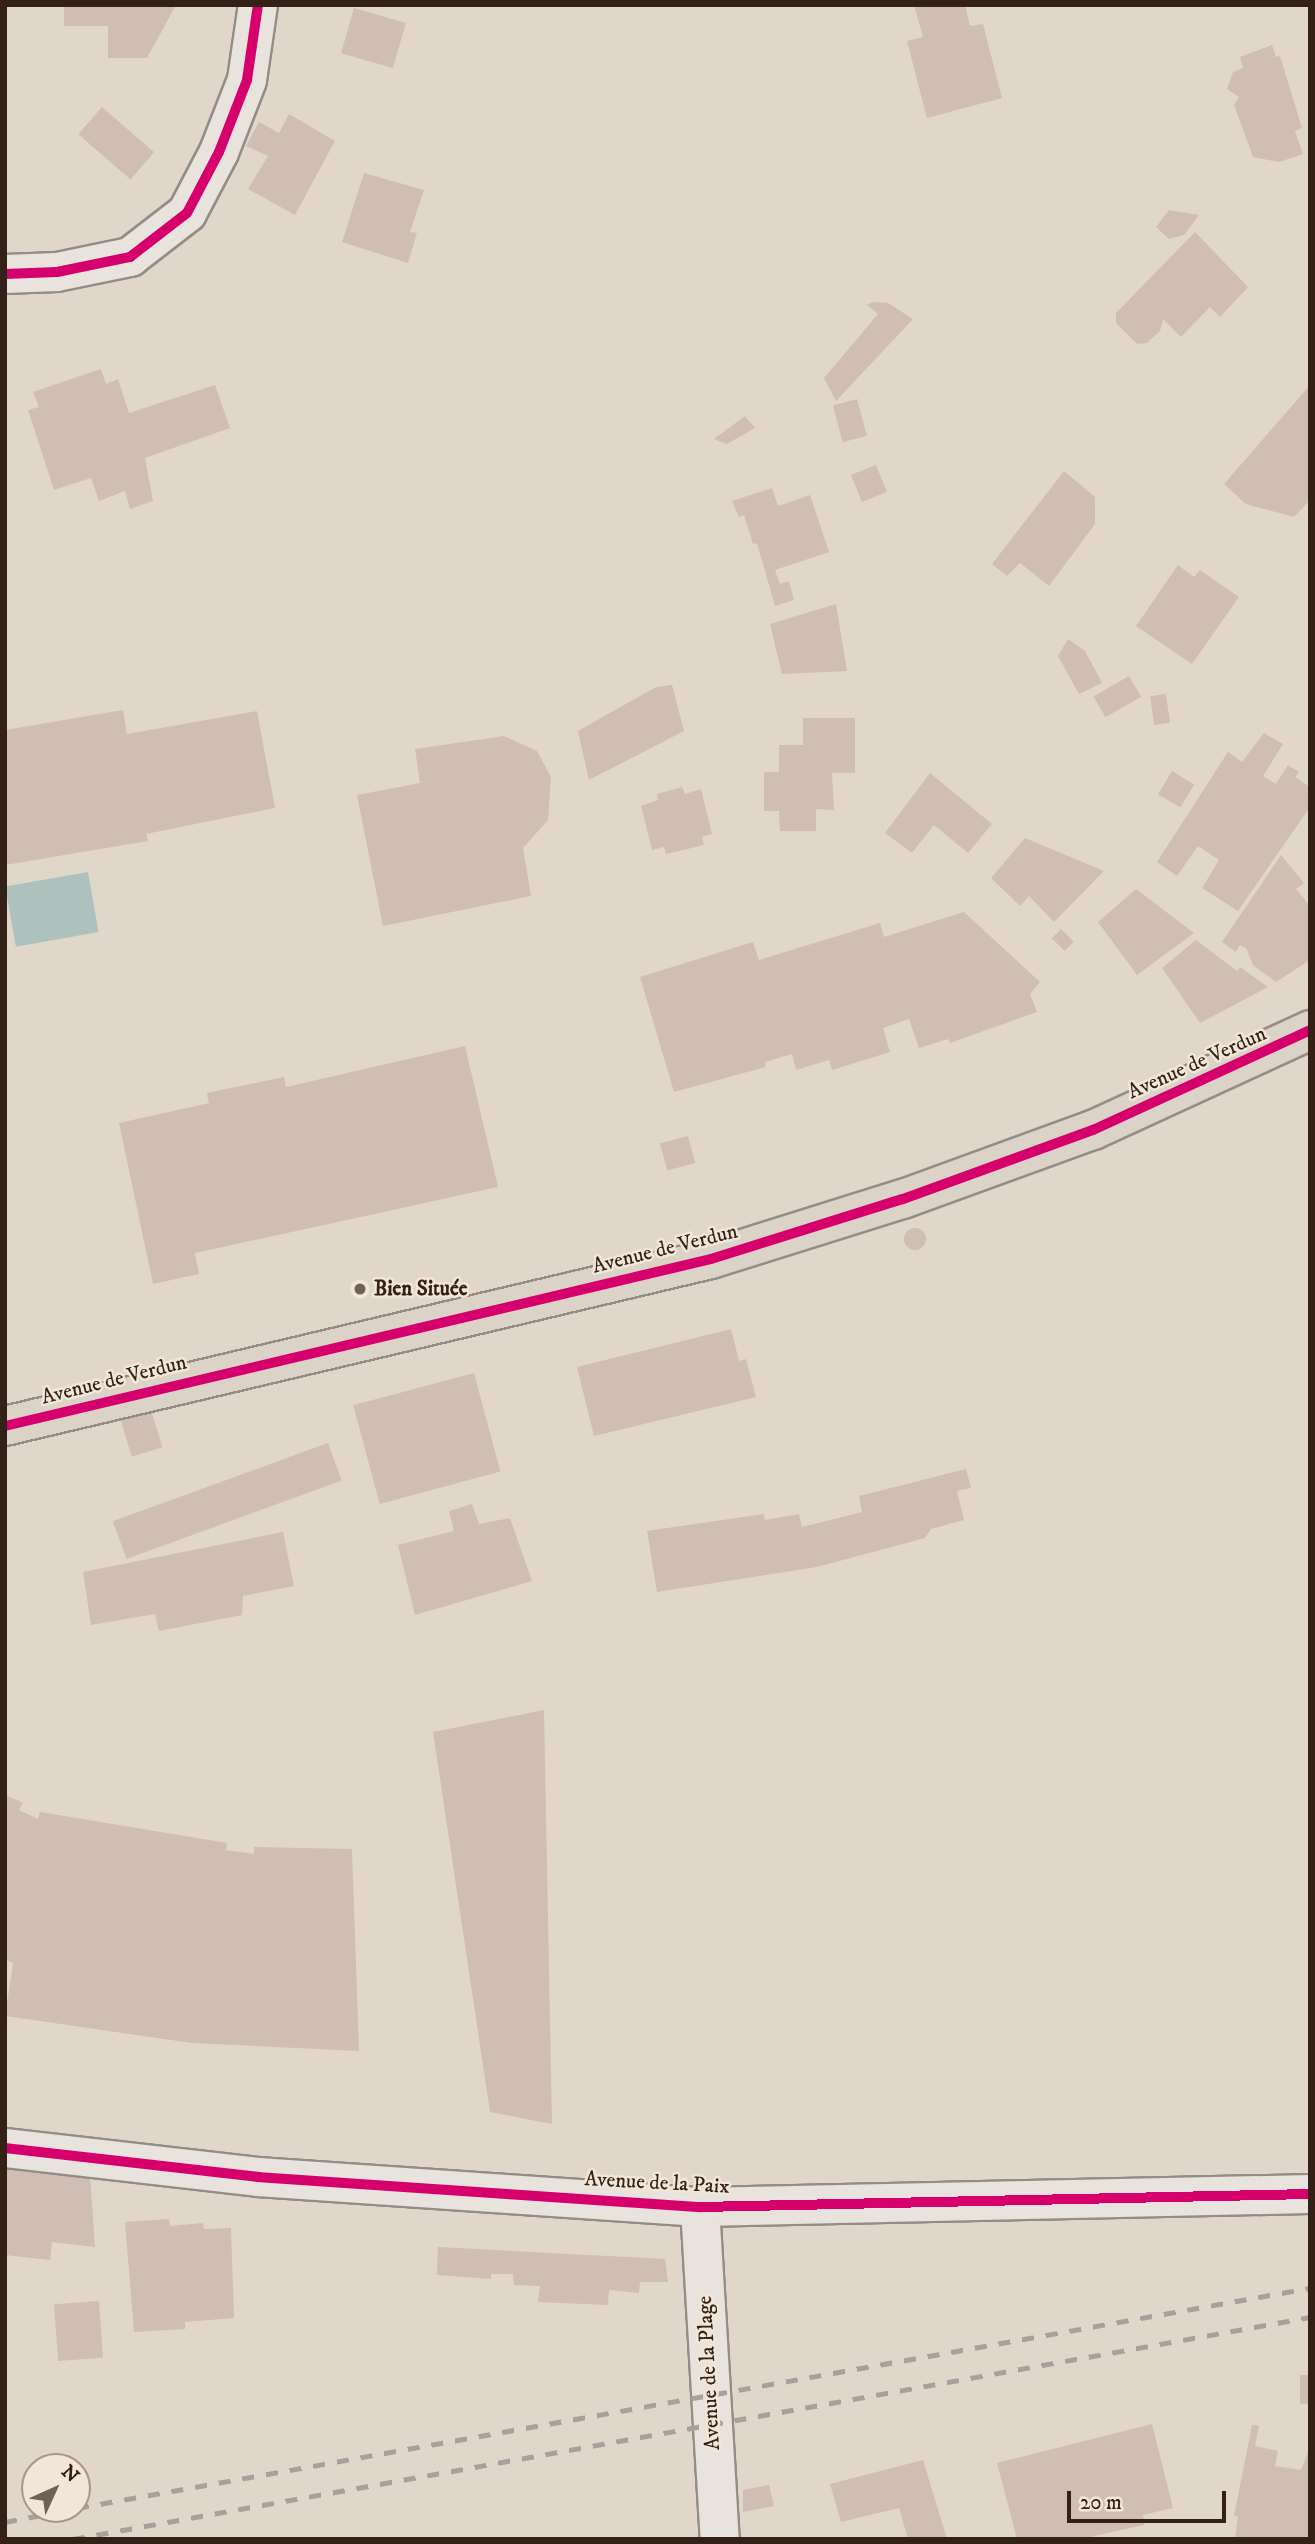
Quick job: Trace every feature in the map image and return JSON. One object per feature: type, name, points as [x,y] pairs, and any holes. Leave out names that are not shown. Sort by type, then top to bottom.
[{"type":"main road","name":"Avenue de Verdun","points":[[5,1426],[724,1255],[903,1199],[1093,1130],[1310,1030]]},
{"type":"street","points":[[5,274],[57,272],[130,257],[187,213],[219,152],[247,80],[258,5]]},
{"type":"street","name":"Avenue de la Paix","points":[[5,2148],[258,2177],[700,2207],[1310,2194]]},
{"type":"street","name":"Avenue de la Plage","points":[[700,2207],[720,2539]]},
{"type":"shaded area","points":[[88,872],[99,932],[16,947],[5,887]]},
{"type":"building","points":[[64,5],[176,5],[147,58],[108,58],[108,26],[64,26]]},
{"type":"building","points":[[914,5],[965,5],[970,26],[983,24],[1002,98],[927,118],[907,41],[923,37]]},
{"type":"building","points":[[354,8],[406,23],[393,68],[341,53]]},
{"type":"building","points":[[1272,45],[1276,57],[1280,56],[1302,128],[1295,131],[1303,154],[1279,162],[1253,157],[1234,105],[1239,97],[1227,89],[1233,72],[1243,68],[1240,57]]},
{"type":"building","points":[[102,107],[154,152],[130,179],[78,134]]},
{"type":"building","points":[[289,114],[335,141],[295,215],[248,189],[268,156],[246,146],[259,122],[279,133]]},
{"type":"building","points":[[364,173],[424,190],[410,232],[417,233],[408,263],[342,242]]},
{"type":"building","points":[[1169,210],[1199,215],[1184,235],[1169,239],[1156,227]]},
{"type":"building","points":[[1195,232],[1248,287],[1220,317],[1210,307],[1181,337],[1163,319],[1160,331],[1147,343],[1137,344],[1116,323],[1116,313]]},
{"type":"building","points":[[873,302],[888,303],[913,319],[836,401],[824,378],[878,314],[867,305]]},
{"type":"building","points":[[101,369],[106,384],[118,379],[129,413],[215,385],[230,428],[145,458],[153,501],[130,509],[125,491],[99,501],[91,478],[54,490],[28,410],[39,407],[33,392]]},
{"type":"building","points":[[1310,385],[1310,500],[1294,517],[1246,504],[1224,484]]},
{"type":"building","points":[[857,399],[867,436],[843,442],[833,405]]},
{"type":"building","points":[[745,416],[755,428],[727,444],[714,439]]},
{"type":"building","points":[[876,465],[887,492],[862,502],[851,475]]},
{"type":"building","points":[[1064,471],[1095,497],[1095,524],[1049,586],[1020,563],[1007,576],[992,564]]},
{"type":"building","points":[[772,488],[778,506],[810,495],[829,552],[775,570],[780,584],[789,581],[794,600],[775,606],[757,543],[753,544],[744,515],[739,517],[732,501]]},
{"type":"building","points":[[1178,565],[1194,577],[1200,570],[1239,597],[1192,664],[1136,626]]},
{"type":"building","points":[[836,604],[847,671],[782,674],[770,624]]},
{"type":"building","points":[[1068,639],[1085,651],[1102,683],[1079,694],[1058,656]]},
{"type":"building","points":[[1129,676],[1141,697],[1105,717],[1093,696]]},
{"type":"building","points":[[672,685],[684,731],[589,780],[578,731],[656,687]]},
{"type":"building","points":[[1166,694],[1170,723],[1154,725],[1150,696]]},
{"type":"building","points":[[123,710],[127,734],[257,711],[275,808],[146,834],[148,841],[5,865],[5,730]]},
{"type":"building","points":[[803,718],[855,718],[855,773],[832,773],[834,810],[816,809],[816,831],[780,831],[779,811],[764,811],[764,772],[779,772],[779,745],[803,745]]},
{"type":"building","points":[[1264,733],[1283,744],[1263,776],[1276,784],[1288,765],[1299,772],[1295,777],[1310,787],[1310,807],[1238,911],[1202,888],[1219,860],[1198,846],[1177,876],[1157,862],[1228,752],[1242,762]]},
{"type":"building","points":[[504,736],[537,751],[551,777],[548,820],[523,848],[531,896],[383,926],[357,795],[420,783],[415,749]]},
{"type":"building","points":[[1172,771],[1194,784],[1180,808],[1158,794]]},
{"type":"building","points":[[930,773],[992,824],[968,853],[934,825],[912,853],[885,833]]},
{"type":"building","points":[[682,787],[685,794],[701,789],[712,834],[702,837],[704,845],[666,854],[664,847],[652,850],[641,806],[658,800],[657,794]]},
{"type":"building","points":[[1025,838],[1104,871],[1054,922],[1029,896],[1020,906],[991,878]]},
{"type":"building","points":[[1281,855],[1304,883],[1296,889],[1310,906],[1310,960],[1276,982],[1253,965],[1246,948],[1240,945],[1236,952],[1222,942]]},
{"type":"building","points":[[1136,889],[1194,933],[1137,975],[1098,922]]},
{"type":"building","points":[[964,912],[1040,982],[1030,994],[1037,1012],[950,1043],[948,1039],[919,1048],[909,1019],[883,1028],[890,1052],[832,1070],[829,1060],[796,1070],[792,1054],[765,1062],[766,1067],[674,1092],[640,977],[753,942],[759,960],[880,923],[884,937]]},
{"type":"building","points":[[1061,929],[1074,942],[1065,951],[1052,938]]},
{"type":"building","points":[[1196,940],[1237,971],[1240,967],[1268,987],[1200,1023],[1162,968]]},
{"type":"building","points":[[465,1046],[498,1187],[195,1253],[199,1274],[153,1284],[119,1123],[209,1103],[207,1093],[284,1077],[286,1087]]},
{"type":"building","points":[[688,1136],[695,1163],[667,1171],[660,1144]]},
{"type":"building","points":[[915,1228],[923,1231],[926,1239],[923,1247],[915,1250],[907,1247],[904,1239],[907,1231]]},
{"type":"building","points":[[731,1329],[739,1361],[746,1359],[756,1397],[594,1436],[577,1367]]},
{"type":"building","points":[[474,1373],[500,1472],[380,1504],[353,1405]]},
{"type":"building","points":[[151,1410],[162,1447],[132,1457],[120,1419]]},
{"type":"building","points":[[328,1443],[342,1481],[126,1559],[113,1521]]},
{"type":"building","points":[[966,1469],[971,1488],[957,1491],[964,1520],[931,1529],[925,1538],[817,1567],[657,1592],[647,1531],[764,1514],[765,1520],[799,1514],[802,1527],[862,1512],[859,1496]]},
{"type":"building","points":[[472,1504],[479,1524],[510,1518],[532,1581],[415,1615],[398,1545],[454,1531],[449,1511]]},
{"type":"building","points":[[283,1532],[294,1586],[243,1596],[242,1615],[159,1631],[155,1614],[91,1625],[83,1572]]},
{"type":"building","points":[[544,1710],[552,2124],[490,2112],[433,1732]]},
{"type":"building","points":[[5,1795],[23,1803],[19,1810],[38,1819],[40,1812],[227,1843],[226,1850],[254,1854],[254,1847],[352,1849],[359,2051],[192,2043],[5,2016],[13,1963],[5,1959]]},
{"type":"building","points":[[5,2164],[90,2175],[95,2247],[52,2242],[50,2260],[5,2255]]},
{"type":"building","points":[[169,2219],[170,2226],[203,2223],[204,2229],[231,2228],[234,2318],[185,2322],[185,2329],[134,2332],[125,2222]]},
{"type":"building","points":[[438,2247],[665,2259],[668,2282],[640,2282],[639,2293],[609,2290],[608,2305],[538,2302],[540,2286],[514,2285],[513,2274],[491,2274],[491,2279],[437,2275]]},
{"type":"building","points":[[99,2301],[103,2358],[58,2361],[54,2304]]},
{"type":"building","points":[[1300,2375],[1310,2375],[1310,2404],[1300,2404]]},
{"type":"building","points":[[1152,2424],[1173,2508],[1143,2515],[1144,2525],[1081,2539],[1017,2539],[997,2463]]},
{"type":"building","points":[[1252,2425],[1259,2426],[1255,2446],[1278,2451],[1275,2466],[1301,2470],[1310,2447],[1310,2539],[1235,2539],[1238,2516],[1234,2516]]},
{"type":"building","points":[[923,2460],[947,2539],[908,2539],[899,2508],[841,2522],[830,2484]]},
{"type":"building","points":[[769,2485],[774,2506],[743,2512],[743,2490]]},
{"type":"railway","points":[[91,2506],[1310,2288]]},
{"type":"railway","points":[[73,2539],[1310,2317]]},
{"type":"railway","points":[[5,2522],[21,2519]]},
{"type":"cycle path","points":[[5,274],[57,272],[130,257],[187,213],[219,152],[247,80],[258,5]]},
{"type":"cycle path","points":[[5,1426],[711,1259],[903,1199],[1093,1130],[1310,1030]]},
{"type":"cycle path","points":[[5,2148],[258,2177],[700,2207],[1310,2194]]},
{"type":"place","name":"Bien Située","points":[[360,1289]]}]
